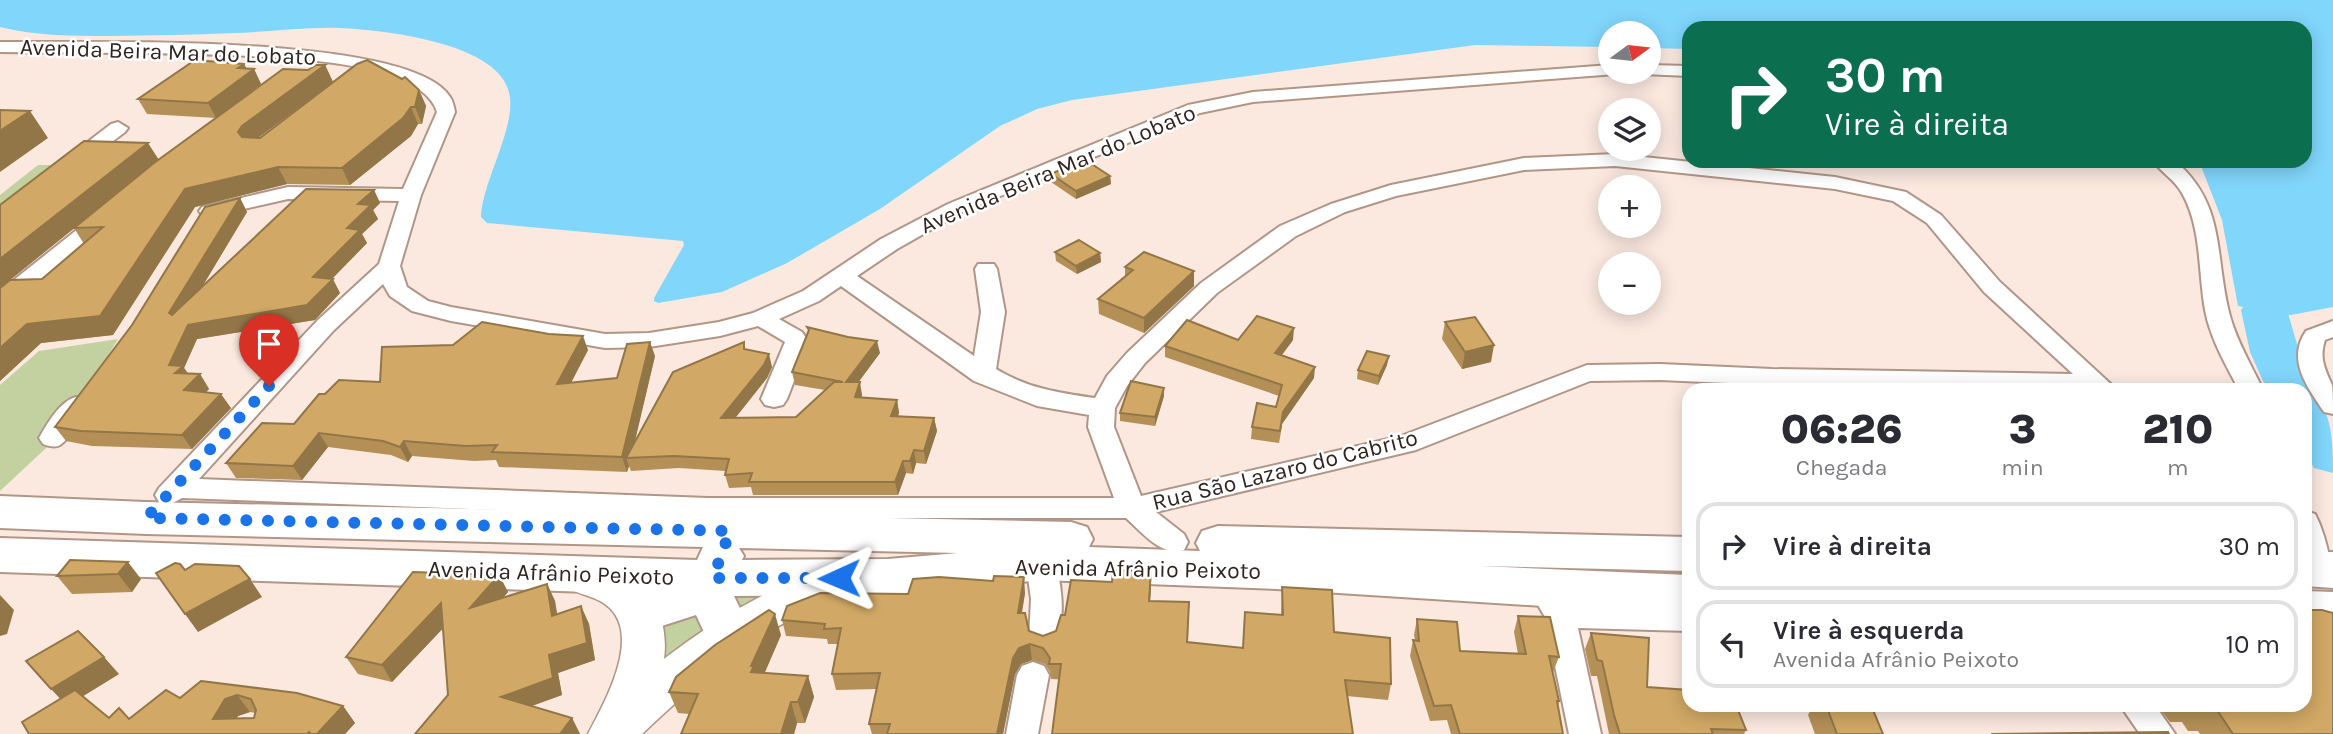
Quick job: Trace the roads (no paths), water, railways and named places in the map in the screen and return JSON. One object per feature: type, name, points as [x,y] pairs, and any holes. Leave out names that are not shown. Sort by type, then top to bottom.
[{"type":"main road","name":"Avenida Afrânio Peixoto","points":[[0,512],[161,503],[730,531],[1682,554]]},
{"type":"main road","points":[[728,634],[711,585],[730,531]]},
{"type":"main road","name":"Avenida Afrânio Peixoto","points":[[0,555],[571,574],[711,585],[888,577],[1041,563],[1276,571],[1551,602],[1682,593]]},
{"type":"main road","points":[[571,574],[622,593],[640,614],[643,653],[639,673],[631,700],[614,731]]},
{"type":"main road","points":[[614,731],[699,656],[728,634],[765,612],[799,598],[849,583],[888,577]]},
{"type":"main road","points":[[640,614],[711,585]]},
{"type":"street","name":"Avenida Beira Mar do Lobato","points":[[0,47],[212,49],[316,55],[371,64],[421,83],[442,98],[446,116],[411,195],[389,266],[398,291],[420,306],[451,314],[605,341],[671,337],[720,330],[761,318],[811,296],[888,244],[955,208],[1195,110],[1253,97],[1598,71]]},
{"type":"street","points":[[295,71],[316,55]]},
{"type":"street","points":[[351,79],[371,64]]},
{"type":"street","points":[[1661,70],[1682,71]]},
{"type":"street","points":[[65,170],[118,128]]},
{"type":"street","points":[[1174,542],[1132,508],[1101,427],[1102,408],[1116,382],[1163,330],[1209,288],[1256,252],[1287,232],[1325,214],[1391,191],[1524,163],[1615,160],[1682,167]]},
{"type":"street","points":[[1692,168],[1879,190],[1919,207],[1934,219],[1992,287],[2098,383]]},
{"type":"street","points":[[1830,168],[1835,183]]},
{"type":"street","points":[[2171,168],[2188,183],[2204,214],[2218,313],[2225,336],[2248,383]]},
{"type":"street","points":[[198,221],[211,210],[289,193],[411,195]]},
{"type":"street","points":[[0,303],[125,201]]},
{"type":"street","points":[[161,503],[326,325],[389,266]]},
{"type":"street","points":[[983,375],[993,312],[986,269]]},
{"type":"street","points":[[841,275],[983,375],[1034,397],[1102,408]]},
{"type":"street","points":[[761,318],[794,337],[797,342],[774,399]]},
{"type":"street","points":[[2324,332],[2308,359],[2318,384],[2333,406]]},
{"type":"street","name":"Rua São Lazaro do Cabrito","points":[[161,503],[708,508],[1132,508],[1407,444],[1587,373],[1660,372],[1970,383]]},
{"type":"street","points":[[52,438],[93,382]]},
{"type":"street","points":[[2312,554],[2319,586]]},
{"type":"street","points":[[1041,563],[1046,599],[1044,637]]},
{"type":"street","points":[[1585,734],[1551,602],[1682,618]]},
{"type":"street","points":[[1022,734],[1033,675]]},
{"type":"street","points":[[2142,712],[2159,734]]},
{"type":"water","points":[[0,0],[2333,0],[2333,307],[2291,315],[2238,306],[2222,220],[2202,168],[2312,168],[2312,21],[1682,21],[1682,49],[1661,48],[1661,21],[1598,21],[1598,47],[1475,45],[1072,100],[1037,109],[1000,126],[880,209],[787,263],[722,292],[658,303],[654,298],[684,245],[683,241],[487,223],[481,217],[487,186],[505,134],[510,102],[508,89],[498,73],[481,60],[459,50],[408,36],[340,28],[97,36],[0,27]]},
{"type":"waterway","points":[[2264,310],[2274,352],[2288,383]]},
{"type":"waterway","points":[[2312,424],[2333,455]]}]
